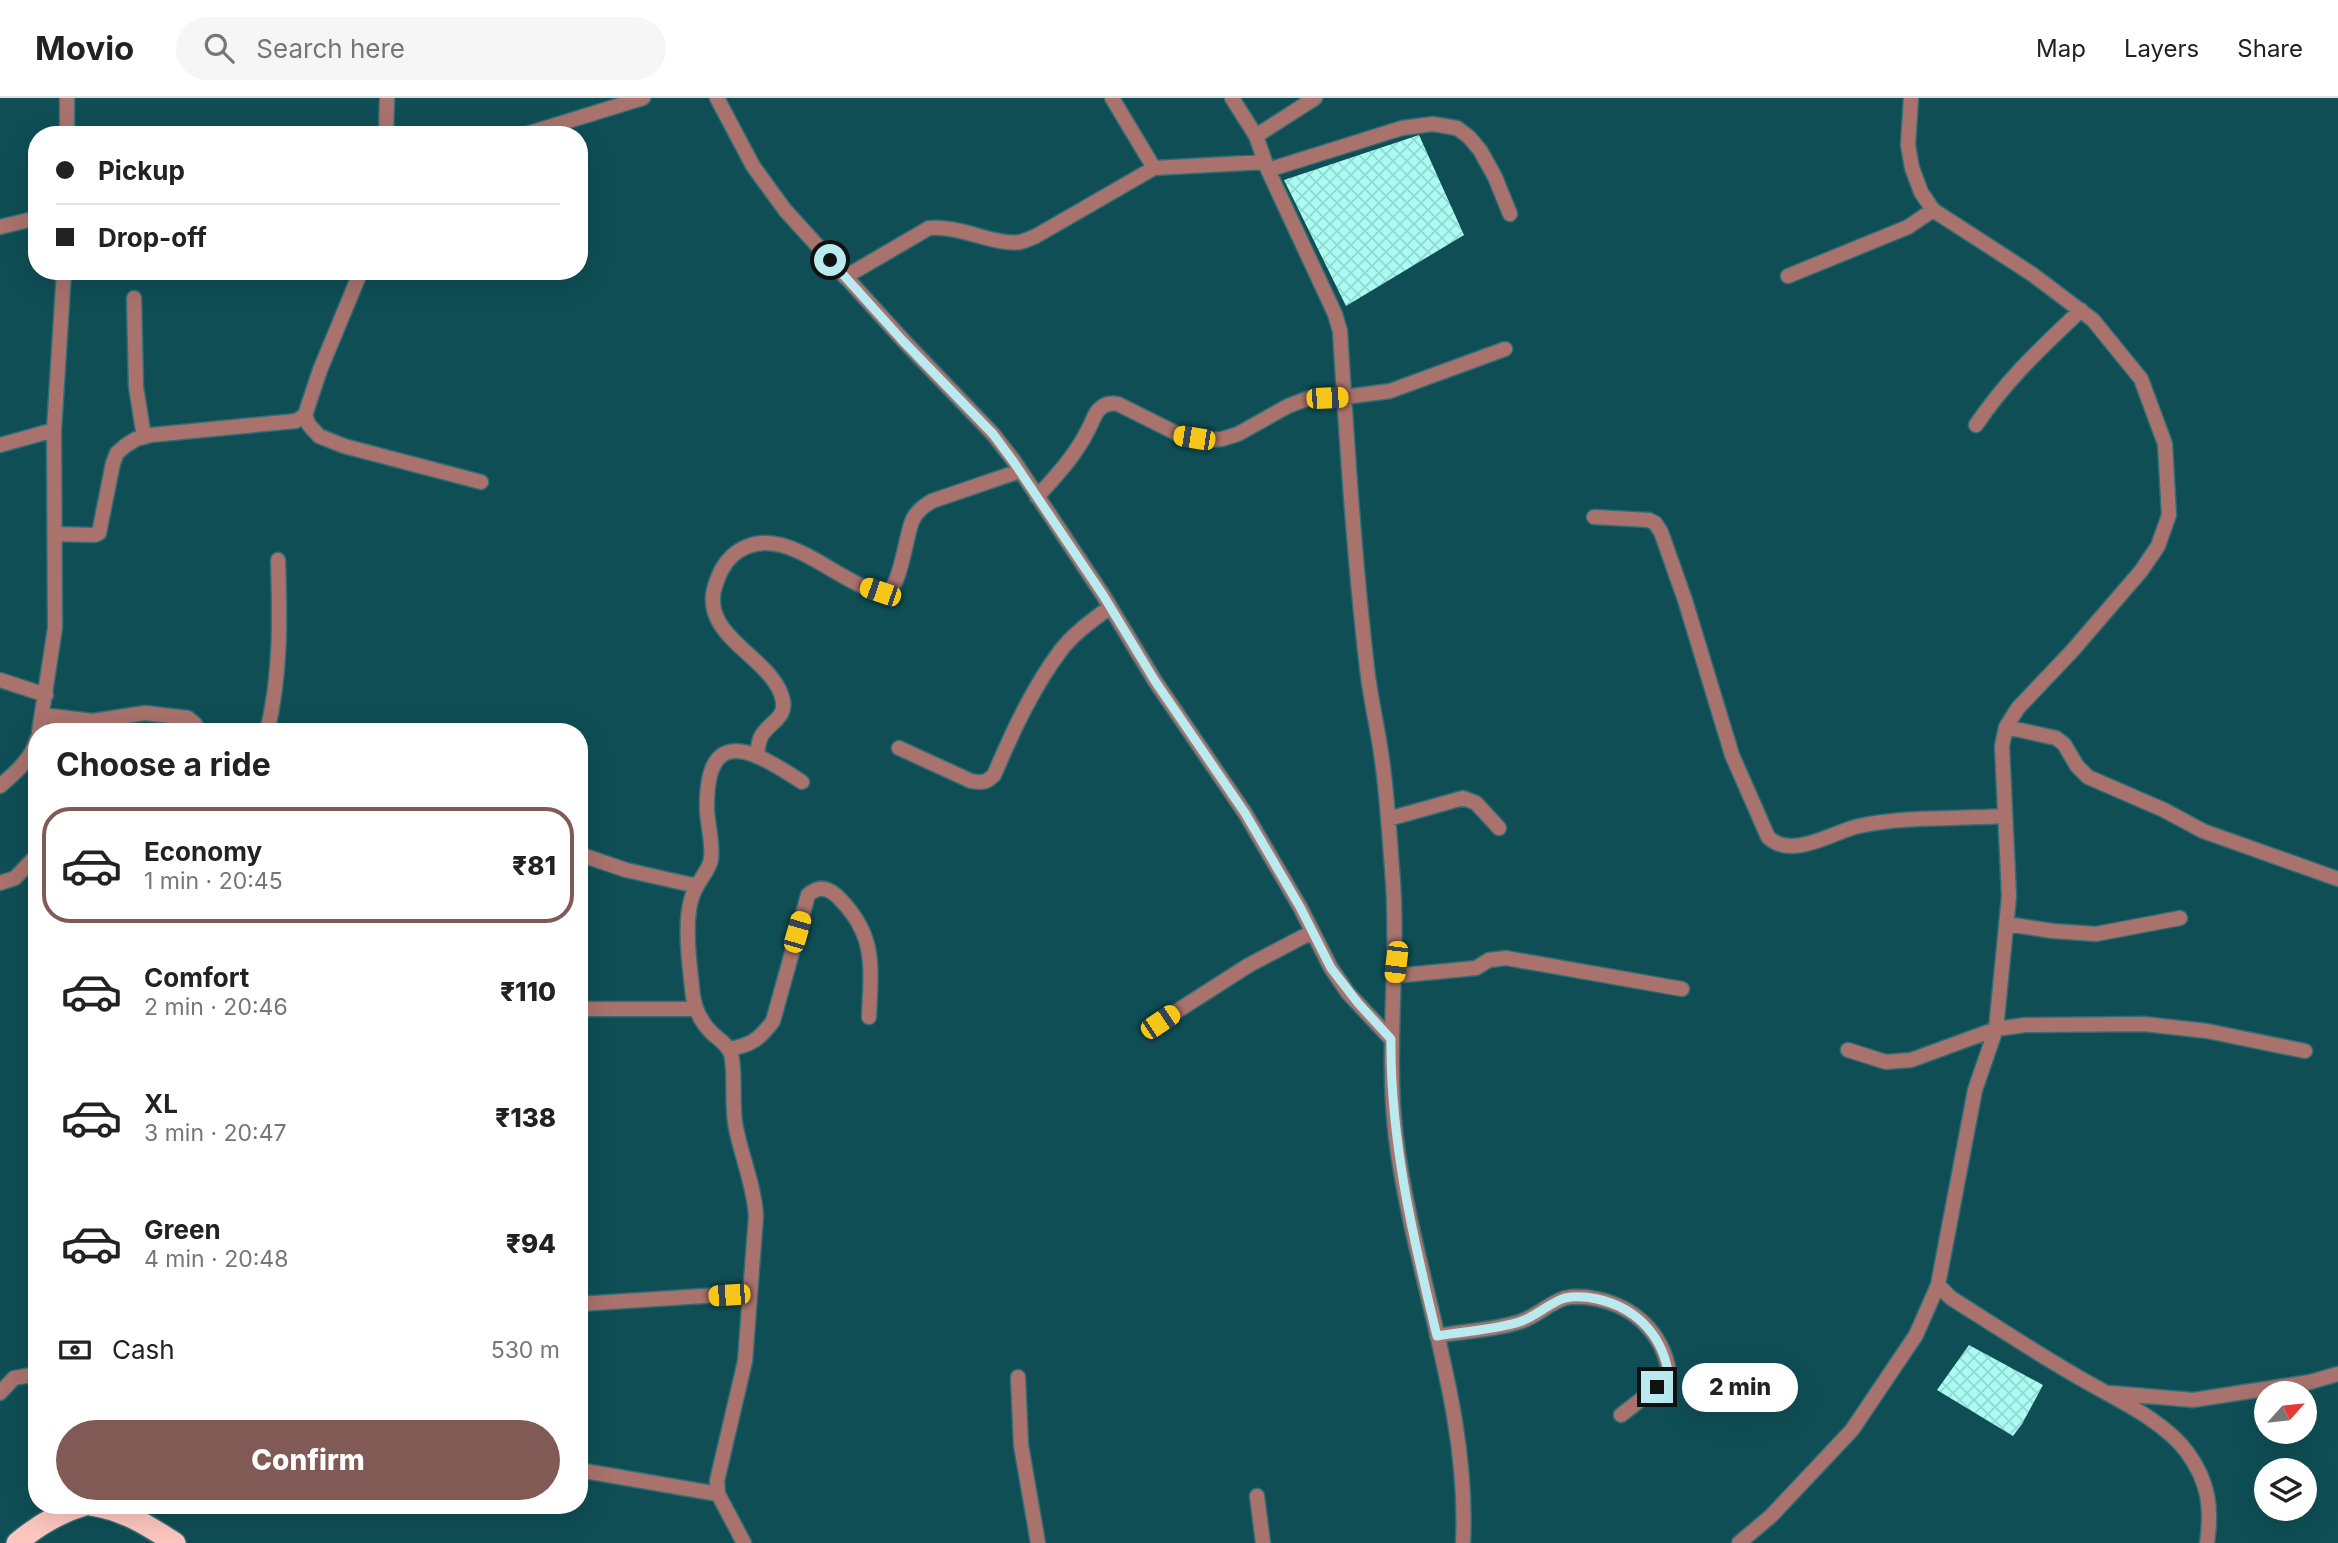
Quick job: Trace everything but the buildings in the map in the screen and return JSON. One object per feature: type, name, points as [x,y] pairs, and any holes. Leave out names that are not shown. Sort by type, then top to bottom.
[{"type":"highway","points":[[16,1543],[40,1524],[58,1514]]},
{"type":"highway","points":[[125,1514],[175,1543]]},
{"type":"street","points":[[67,98],[67,126]]},
{"type":"street","points":[[386,126],[387,98]]},
{"type":"street","points":[[552,126],[643,98]]},
{"type":"street","points":[[717,98],[767,187],[902,340],[993,434],[1020,471],[1110,607],[1155,681],[1245,813],[1331,968],[1349,993],[1391,1039]]},
{"type":"street","points":[[1112,98],[1154,168]]},
{"type":"street","points":[[1232,98],[1256,136],[1266,166],[1335,314],[1340,331],[1363,634],[1381,756],[1396,929],[1391,1039],[1392,1103],[1412,1224],[1452,1401],[1465,1508],[1463,1543]]},
{"type":"street","points":[[1256,136],[1315,98]]},
{"type":"street","points":[[1739,1543],[1771,1516],[1852,1430],[1916,1335],[1938,1285],[1975,1090],[1996,1029],[2009,896],[2002,746],[2006,727],[2018,708],[2073,650],[2141,571],[2158,546],[2169,515],[2165,444],[2141,379],[2093,320],[2081,310],[2032,274],[1933,211],[1921,192],[1912,168],[1908,145],[1911,98]]},
{"type":"street","points":[[845,277],[929,228],[944,226],[1008,242],[1021,242],[1154,168],[1266,166],[1402,128],[1433,124],[1457,128],[1469,137],[1480,150],[1495,177],[1510,214]]},
{"type":"street","points":[[1788,276],[1908,226],[1933,211]]},
{"type":"street","points":[[0,227],[28,220]]},
{"type":"street","points":[[41,723],[55,628],[54,430],[63,280]]},
{"type":"street","points":[[356,280],[320,370],[306,415],[309,425],[318,436],[344,446],[481,482]]},
{"type":"street","points":[[134,298],[136,387],[145,437]]},
{"type":"street","points":[[1976,425],[2020,367],[2081,310]]},
{"type":"street","points":[[1037,497],[1071,459],[1089,430],[1095,414],[1111,403],[1180,435],[1209,440],[1223,439],[1309,398],[1345,397],[1390,391],[1505,349]]},
{"type":"street","points":[[55,534],[99,533],[113,463],[117,453],[136,439],[163,433],[296,421],[306,415]]},
{"type":"street","points":[[0,445],[54,430]]},
{"type":"street","points":[[757,756],[762,736],[777,722],[783,709],[783,700],[766,672],[733,641],[714,609],[713,590],[722,565],[737,552],[755,545],[779,543],[862,586],[886,592],[895,584],[909,529],[921,508],[932,501],[1020,471]]},
{"type":"street","points":[[1594,516],[1649,520],[1655,523],[1661,532],[1685,600],[1732,755],[1768,837],[1776,844],[1799,846],[1858,827],[1885,822],[2004,816]]},
{"type":"street","points":[[269,723],[277,677],[280,624],[278,560]]},
{"type":"street","points":[[900,748],[971,781],[982,783],[988,780],[994,775],[1034,693],[1062,649],[1082,628],[1110,607]]},
{"type":"street","points":[[0,680],[46,695]]},
{"type":"street","points":[[43,715],[93,721],[145,713],[188,718],[194,723]]},
{"type":"street","points":[[2006,727],[2056,738],[2064,744],[2077,766],[2088,777],[2164,810],[2203,831],[2338,879]]},
{"type":"street","points":[[744,1543],[718,1494],[721,1458],[745,1361],[755,1199],[735,1127],[732,1056],[695,1009],[688,927],[691,903],[711,860],[707,810],[709,771],[715,761],[725,754],[744,751],[802,782]]},
{"type":"street","points":[[0,786],[19,769],[28,756]]},
{"type":"street","points":[[1388,819],[1463,798],[1476,803],[1499,828]]},
{"type":"street","points":[[588,857],[626,870],[697,886]]},
{"type":"street","points":[[0,883],[15,878],[28,864]]},
{"type":"street","points":[[728,1049],[744,1046],[760,1038],[773,1021],[808,895],[818,889],[826,888],[849,908],[868,942],[871,960],[869,1017]]},
{"type":"street","points":[[2006,924],[2096,934],[2179,918]]},
{"type":"street","points":[[1160,1022],[1249,965],[1312,932]]},
{"type":"street","points":[[1394,976],[1476,968],[1489,960],[1506,958],[1682,989]]},
{"type":"street","points":[[588,1009],[695,1009]]},
{"type":"street","points":[[1848,1049],[1886,1062],[1911,1060],[1996,1029],[2025,1025],[2144,1024],[2207,1031],[2305,1051]]},
{"type":"street","points":[[1938,1285],[1951,1298],[2138,1411],[2186,1451],[2202,1477],[2208,1497],[2211,1517],[2207,1543]]},
{"type":"street","points":[[588,1303],[750,1293]]},
{"type":"street","points":[[1437,1336],[1522,1321],[1553,1302],[1569,1297],[1617,1303],[1636,1315],[1654,1334],[1665,1354],[1668,1371],[1657,1387],[1621,1415]]},
{"type":"street","points":[[2075,1375],[2110,1393],[2193,1400],[2310,1382],[2338,1374]]},
{"type":"street","points":[[0,1393],[14,1378],[28,1376]]},
{"type":"street","points":[[1018,1377],[1021,1445],[1038,1543]]},
{"type":"street","points":[[588,1472],[718,1494]]},
{"type":"street","points":[[1257,1496],[1263,1543]]},
{"type":"route","points":[[830,260],[902,340],[993,434],[1013,461],[1103,595],[1155,681],[1245,813],[1300,907],[1331,968],[1349,993],[1391,1039],[1392,1103],[1396,1140],[1437,1336],[1522,1321],[1553,1302],[1569,1297],[1617,1303],[1636,1315],[1654,1334],[1665,1354],[1668,1371],[1657,1387]]}]
